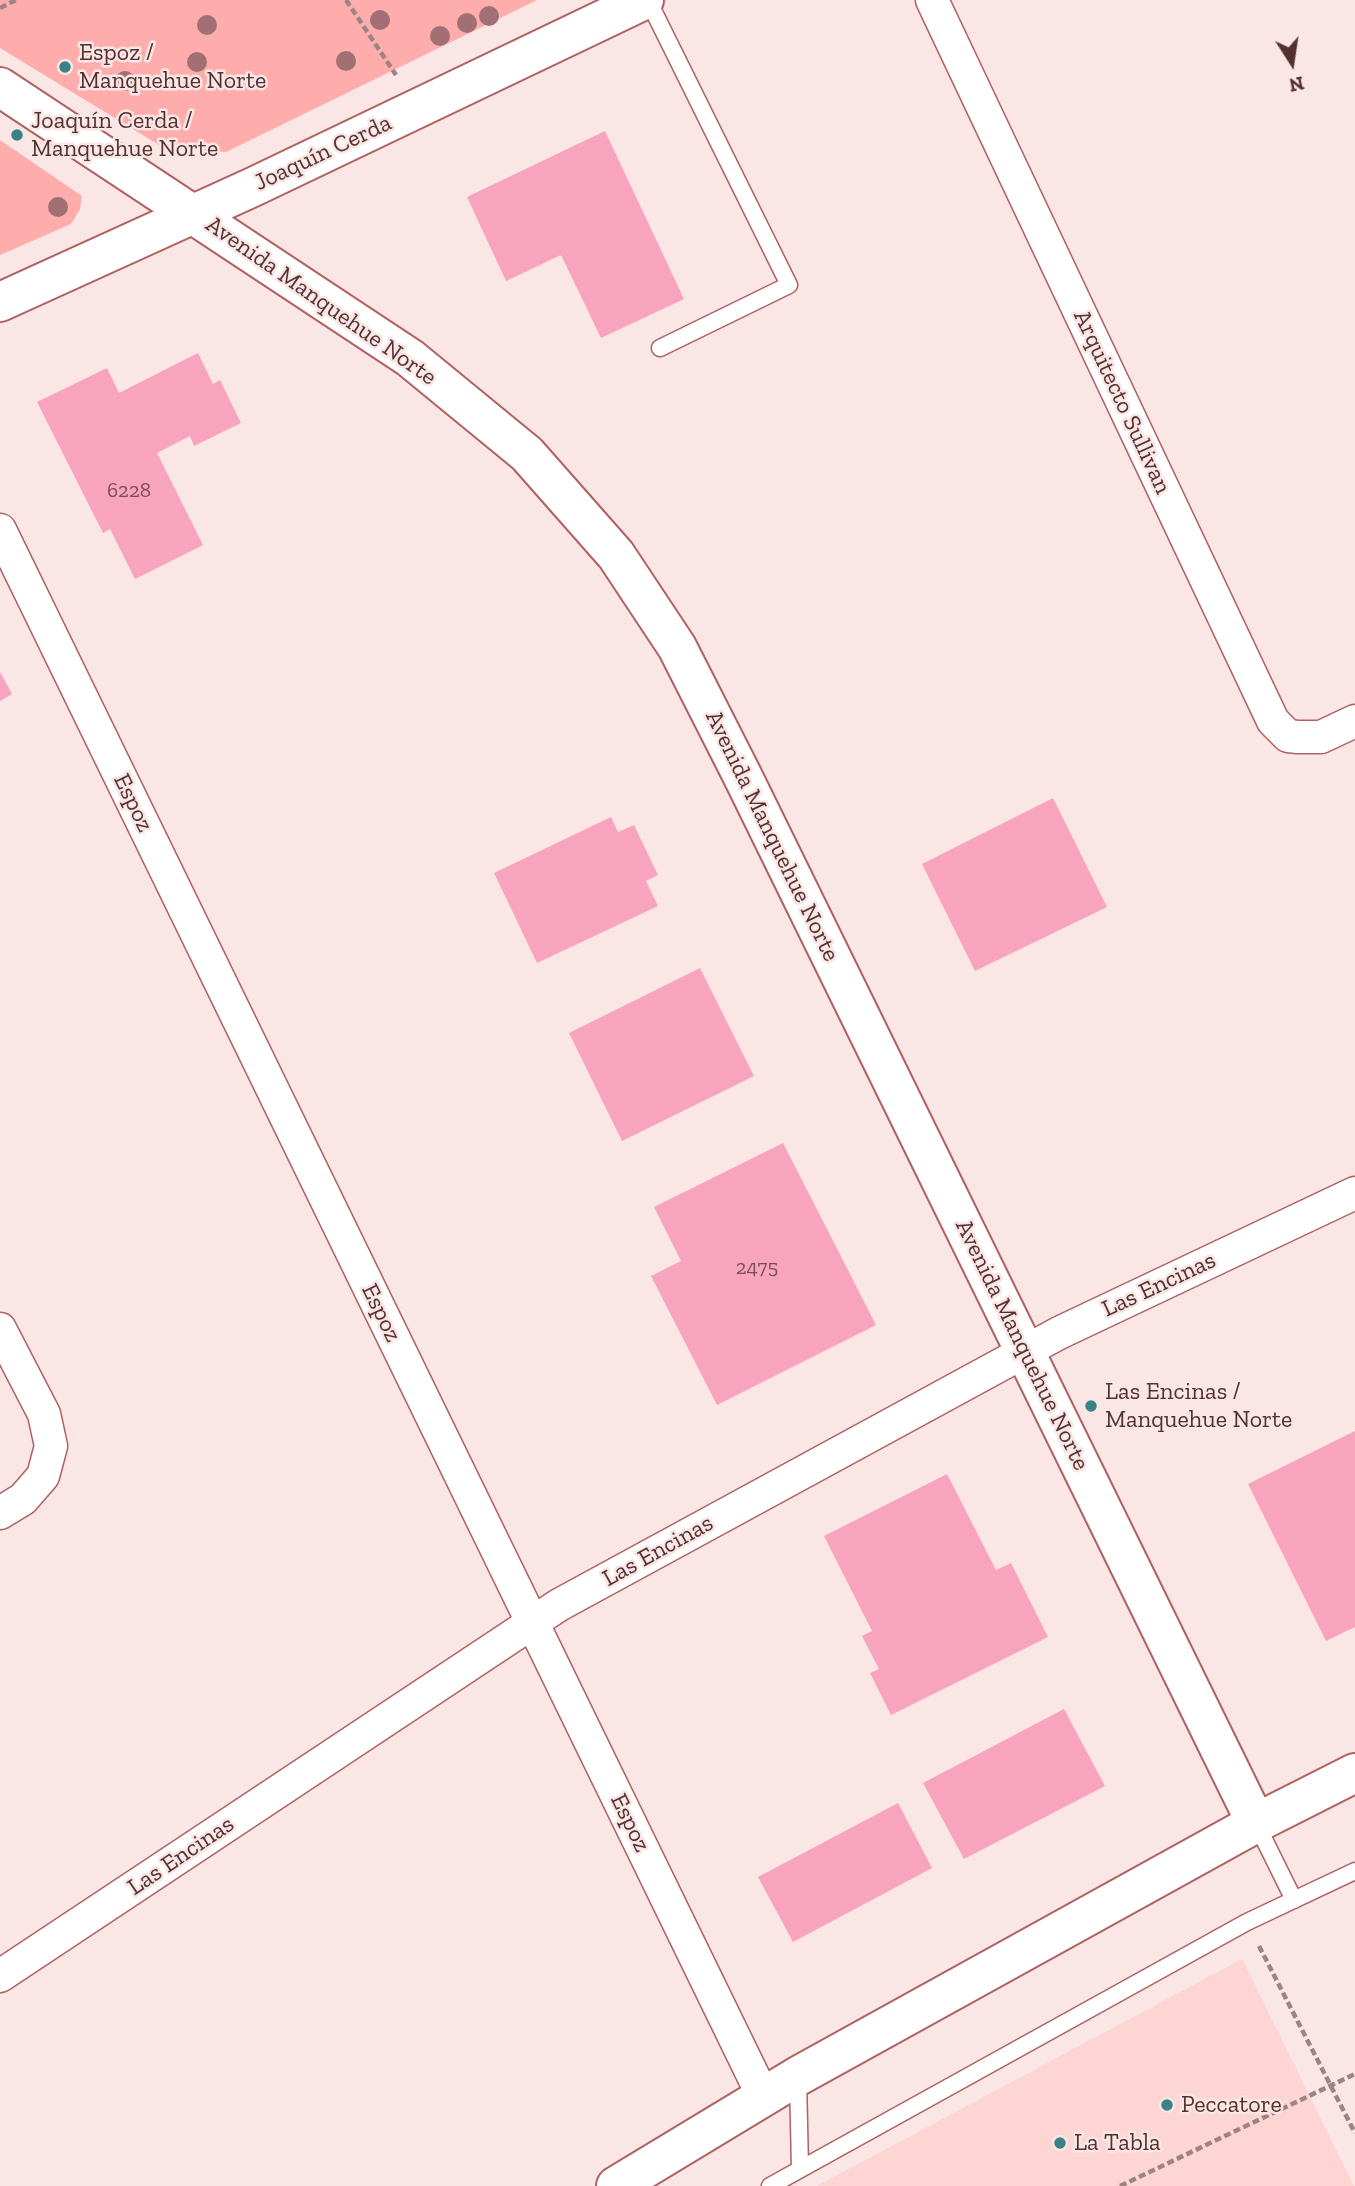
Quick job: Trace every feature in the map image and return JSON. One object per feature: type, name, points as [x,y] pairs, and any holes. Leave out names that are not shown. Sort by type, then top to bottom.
[{"type":"street","name":"Arquitecto Sullivan","points":[[932,0],[1273,721],[1288,736],[1298,737],[1321,737],[1355,721]]},
{"type":"street","name":"Joaquín Cerda","points":[[0,302],[194,214],[628,4]]},
{"type":"street","name":"Avenida Manquehue Norte","points":[[0,87],[410,358],[527,454],[616,555],[677,647],[1256,1823]]},
{"type":"street","name":"Espoz","points":[[0,530],[763,2096]]},
{"type":"street","name":"Las Encinas","points":[[0,1976],[532,1622],[1025,1351],[1355,1192]]},
{"type":"street","points":[[0,1329],[44,1414],[51,1446],[43,1476],[23,1499],[0,1513]]},
{"type":"street","points":[[616,2186],[798,2076],[1256,1823],[1355,1773]]},
{"type":"lane","points":[[628,4],[789,285],[660,348]]},
{"type":"lane","points":[[1256,1823],[1294,1900]]},
{"type":"lane","points":[[770,2186],[1235,1929],[1355,1871]]},
{"type":"lane","points":[[798,2076],[800,2168]]},
{"type":"path","points":[[0,8],[16,0]]},
{"type":"path","points":[[346,0],[398,79]]},
{"type":"path","points":[[1121,2186],[1355,2074]]},
{"type":"path","points":[[1331,2085],[1355,2133]]},
{"type":"shaded area","points":[[0,0],[537,0],[226,152],[164,148],[0,48]]},
{"type":"shaded area","points":[[0,140],[82,196],[80,209],[71,224],[0,255]]},
{"type":"shaded area","points":[[1242,1959],[1354,2186],[817,2186]]},
{"type":"building","points":[[605,131],[684,299],[601,338],[561,255],[506,281],[467,197]]},
{"type":"building","points":[[198,353],[213,384],[220,380],[241,423],[194,446],[190,436],[157,453],[203,545],[135,579],[110,529],[103,533],[37,402],[107,368],[119,393]]},
{"type":"building","points":[[0,672],[12,694],[0,701]]},
{"type":"building","points":[[1053,798],[1107,907],[975,971],[922,864]]},
{"type":"building","points":[[611,817],[618,832],[634,825],[658,875],[646,881],[658,906],[537,963],[494,873]]},
{"type":"building","points":[[700,968],[754,1076],[622,1141],[569,1033]]},
{"type":"building","points":[[783,1143],[876,1325],[717,1405],[651,1276],[681,1261],[654,1207]]},
{"type":"building","points":[[1355,1431],[1355,1627],[1326,1641],[1248,1484]]},
{"type":"building","points":[[947,1474],[996,1570],[1011,1563],[1048,1637],[891,1715],[870,1673],[879,1669],[862,1636],[872,1631],[824,1536]]},
{"type":"building","points":[[1064,1709],[1105,1786],[964,1859],[923,1783]]},
{"type":"building","points":[[898,1803],[932,1868],[793,1942],[758,1877]]},
{"type":"place","name":"Espoz / Manquehue Norte","points":[[65,67]]},
{"type":"place","name":"Joaquín Cerda / Manquehue Norte","points":[[17,135]]},
{"type":"place","name":"Las Encinas / Manquehue Norte","points":[[1091,1406]]},
{"type":"place","name":"Peccatore","points":[[1167,2105]]},
{"type":"place","name":"La Tabla","points":[[1060,2143]]}]
